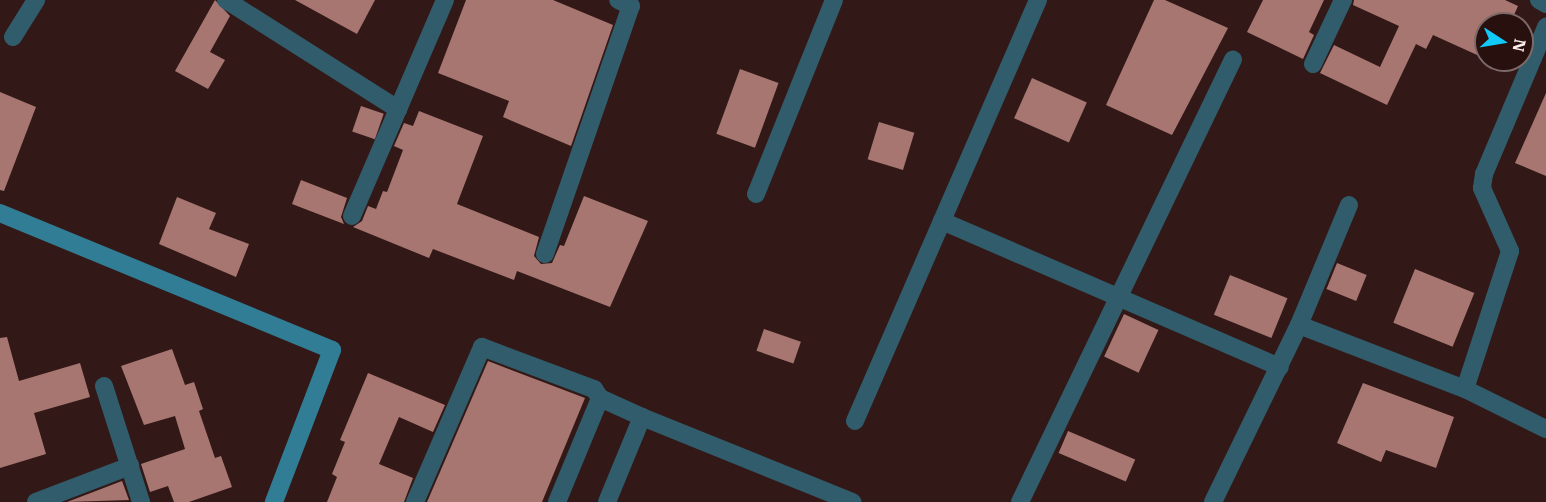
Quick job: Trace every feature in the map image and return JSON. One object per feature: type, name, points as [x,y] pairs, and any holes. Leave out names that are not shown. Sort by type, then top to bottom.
[{"type":"street","points":[[14,37],[36,0]]},
{"type":"street","points":[[226,0],[398,109]]},
{"type":"street","points":[[352,216],[445,0]]},
{"type":"street","points":[[756,194],[834,0]]},
{"type":"street","points":[[855,421],[1038,0]]},
{"type":"street","points":[[1313,64],[1343,0]]},
{"type":"street","points":[[1539,0],[1546,4]]},
{"type":"street","points":[[545,254],[627,2]]},
{"type":"street","points":[[1465,389],[1509,251],[1482,188],[1484,174],[1546,27]]},
{"type":"street","points":[[1020,502],[1233,60]]},
{"type":"street","points":[[1213,502],[1280,367],[1349,205]]},
{"type":"street","points":[[0,213],[332,350],[274,502]]},
{"type":"street","points":[[942,221],[1280,367]]},
{"type":"street","points":[[1299,325],[1465,389],[1546,429]]},
{"type":"street","points":[[415,502],[482,347],[594,389],[600,399],[852,502]]},
{"type":"street","points":[[104,386],[141,502]]},
{"type":"street","points":[[557,502],[600,399]]},
{"type":"street","points":[[607,502],[642,417]]},
{"type":"street","points":[[36,502],[130,466]]},
{"type":"building","points":[[215,0],[230,16],[210,52],[225,60],[208,89],[175,71]]},
{"type":"building","points":[[295,0],[375,0],[357,34]]},
{"type":"building","points":[[466,0],[553,0],[613,25],[571,146],[503,117],[509,101],[438,73]]},
{"type":"building","points":[[1154,0],[1165,0],[1228,28],[1172,135],[1106,105]]},
{"type":"building","points":[[1263,0],[1324,0],[1309,32],[1314,35],[1303,59],[1247,32]]},
{"type":"building","points":[[1354,0],[1505,0],[1518,6],[1515,12],[1474,12],[1474,54],[1433,35],[1426,49],[1416,44],[1387,105],[1320,73],[1334,45],[1380,67],[1399,26],[1353,5]]},
{"type":"building","points":[[740,69],[779,83],[755,148],[716,134]]},
{"type":"building","points":[[1032,78],[1087,102],[1069,143],[1014,118]]},
{"type":"building","points":[[0,92],[36,107],[4,191],[0,190]]},
{"type":"building","points":[[1546,93],[1546,176],[1515,163]]},
{"type":"building","points":[[361,106],[384,114],[375,139],[352,132]]},
{"type":"building","points":[[419,111],[483,136],[457,204],[539,237],[534,256],[541,264],[552,263],[560,245],[564,246],[584,196],[648,221],[610,307],[517,271],[514,280],[433,249],[429,258],[353,227],[362,221],[368,206],[376,209],[383,191],[387,192],[403,150],[394,146],[404,123],[413,126]]},
{"type":"building","points":[[879,122],[914,133],[903,170],[868,159]]},
{"type":"building","points":[[301,180],[347,198],[341,217],[344,224],[292,204]]},
{"type":"building","points":[[177,197],[216,213],[209,229],[249,244],[236,277],[159,244]]},
{"type":"building","points":[[1337,263],[1367,275],[1356,301],[1327,289]]},
{"type":"building","points":[[1415,269],[1474,293],[1453,347],[1393,323]]},
{"type":"building","points":[[1230,275],[1287,298],[1271,338],[1214,315]]},
{"type":"building","points":[[1124,314],[1158,330],[1139,373],[1104,357]]},
{"type":"building","points":[[764,329],[801,342],[793,363],[757,351]]},
{"type":"building","points":[[7,337],[19,381],[80,363],[90,397],[34,413],[46,454],[0,468],[0,338]]},
{"type":"building","points":[[172,349],[185,385],[194,382],[203,409],[199,411],[215,458],[221,456],[232,487],[189,502],[174,502],[168,486],[150,492],[141,464],[185,449],[175,416],[144,425],[121,366]]},
{"type":"building","points":[[488,361],[585,398],[542,502],[427,502]]},
{"type":"building","points":[[368,373],[445,405],[433,432],[399,417],[379,464],[413,478],[404,502],[327,502],[337,477],[332,474],[345,442],[340,440]]},
{"type":"building","points":[[1363,383],[1454,417],[1436,468],[1386,450],[1381,462],[1337,443]]},
{"type":"building","points":[[1068,431],[1135,460],[1126,482],[1059,453]]},
{"type":"building","points":[[122,481],[129,500],[67,502]]}]
